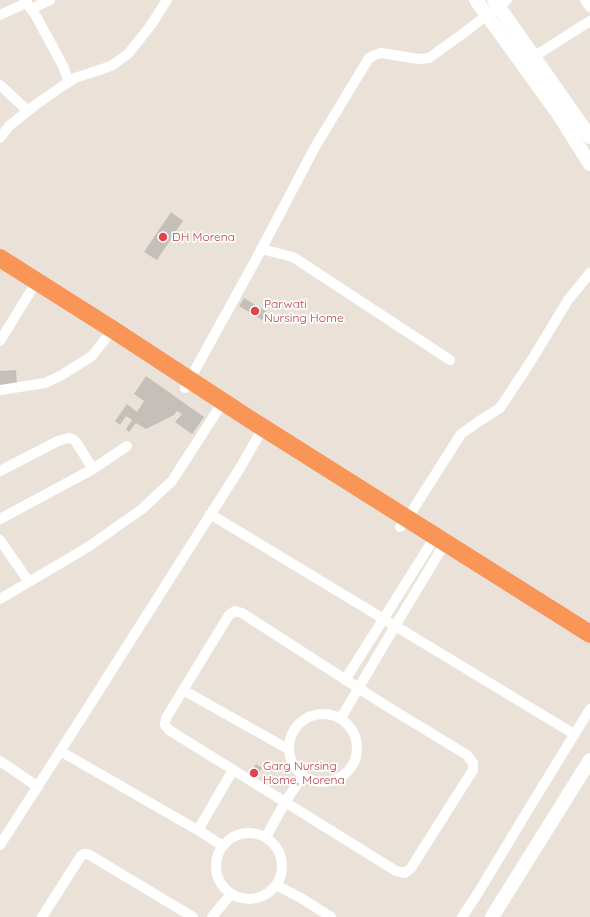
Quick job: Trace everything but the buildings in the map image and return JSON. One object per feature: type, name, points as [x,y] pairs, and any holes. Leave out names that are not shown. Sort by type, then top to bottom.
[{"type":"highway","points":[[0,258],[35,286]]},
{"type":"highway","points":[[0,269],[35,286],[110,333],[220,406],[403,523],[590,634]]},
{"type":"highway","points":[[438,544],[590,644]]},
{"type":"street","points":[[0,15],[27,4],[50,0]]},
{"type":"street","points":[[0,138],[10,126],[55,90],[75,78],[111,66],[128,54],[167,0]]},
{"type":"street","points":[[476,0],[486,16],[559,115],[590,164]]},
{"type":"street","points":[[585,0],[590,7]]},
{"type":"street","points":[[188,384],[315,147],[369,58],[381,53],[420,59],[429,58],[486,16],[500,2]]},
{"type":"street","points":[[500,2],[503,14],[535,56],[590,136]]},
{"type":"street","points":[[27,4],[36,16],[63,66],[69,82]]},
{"type":"street","points":[[535,56],[590,21]]},
{"type":"street","points":[[0,85],[28,111]]},
{"type":"street","points":[[261,249],[293,257],[450,360]]},
{"type":"street","points":[[403,523],[461,434],[500,408],[568,300],[590,274]]},
{"type":"street","points":[[0,341],[35,286]]},
{"type":"street","points":[[0,390],[45,383],[62,375],[92,356],[110,333]]},
{"type":"street","points":[[0,599],[88,547],[142,509],[172,481],[220,406]]},
{"type":"street","points":[[0,845],[261,432]]},
{"type":"street","points":[[0,471],[58,441],[69,438],[76,442],[92,469]]},
{"type":"street","points":[[0,519],[108,460],[127,446]]},
{"type":"street","points":[[210,514],[574,734]]},
{"type":"street","points":[[0,540],[29,582]]},
{"type":"street","points":[[345,680],[384,619],[438,544]]},
{"type":"street","points":[[341,718],[395,626],[438,544]]},
{"type":"street","points":[[235,611],[242,613],[345,680],[388,708],[467,755],[472,763],[472,770],[411,868],[405,873],[396,871],[169,730],[165,725],[166,718],[229,615],[235,611]]},
{"type":"street","points":[[183,690],[288,749]]},
{"type":"street","points":[[462,917],[590,709]]},
{"type":"street","points":[[326,714],[341,718],[354,732],[358,750],[352,768],[338,780],[319,783],[302,777],[292,765],[288,749],[290,736],[298,723],[311,715],[326,714]]},
{"type":"street","points":[[60,751],[198,830],[222,846]]},
{"type":"street","points":[[492,917],[590,760]]},
{"type":"street","points":[[0,761],[38,786]]},
{"type":"street","points":[[198,830],[233,770]]},
{"type":"street","points":[[266,837],[285,802],[302,777]]},
{"type":"street","points":[[252,832],[266,837],[279,850],[283,868],[276,885],[264,896],[247,899],[231,894],[221,884],[216,870],[217,855],[225,842],[238,834],[252,832],[272,826]]},
{"type":"street","points":[[42,917],[81,856],[84,854],[88,854],[193,917]]},
{"type":"street","points":[[276,885],[301,898],[331,917]]},
{"type":"street","points":[[212,917],[231,894]]},
{"type":"place","name":"DH Morena","points":[[163,237]]},
{"type":"place","name":"Parwati Nursing Home","points":[[255,311]]},
{"type":"place","name":"Garg Nursing Home, Morena","points":[[254,773]]}]
